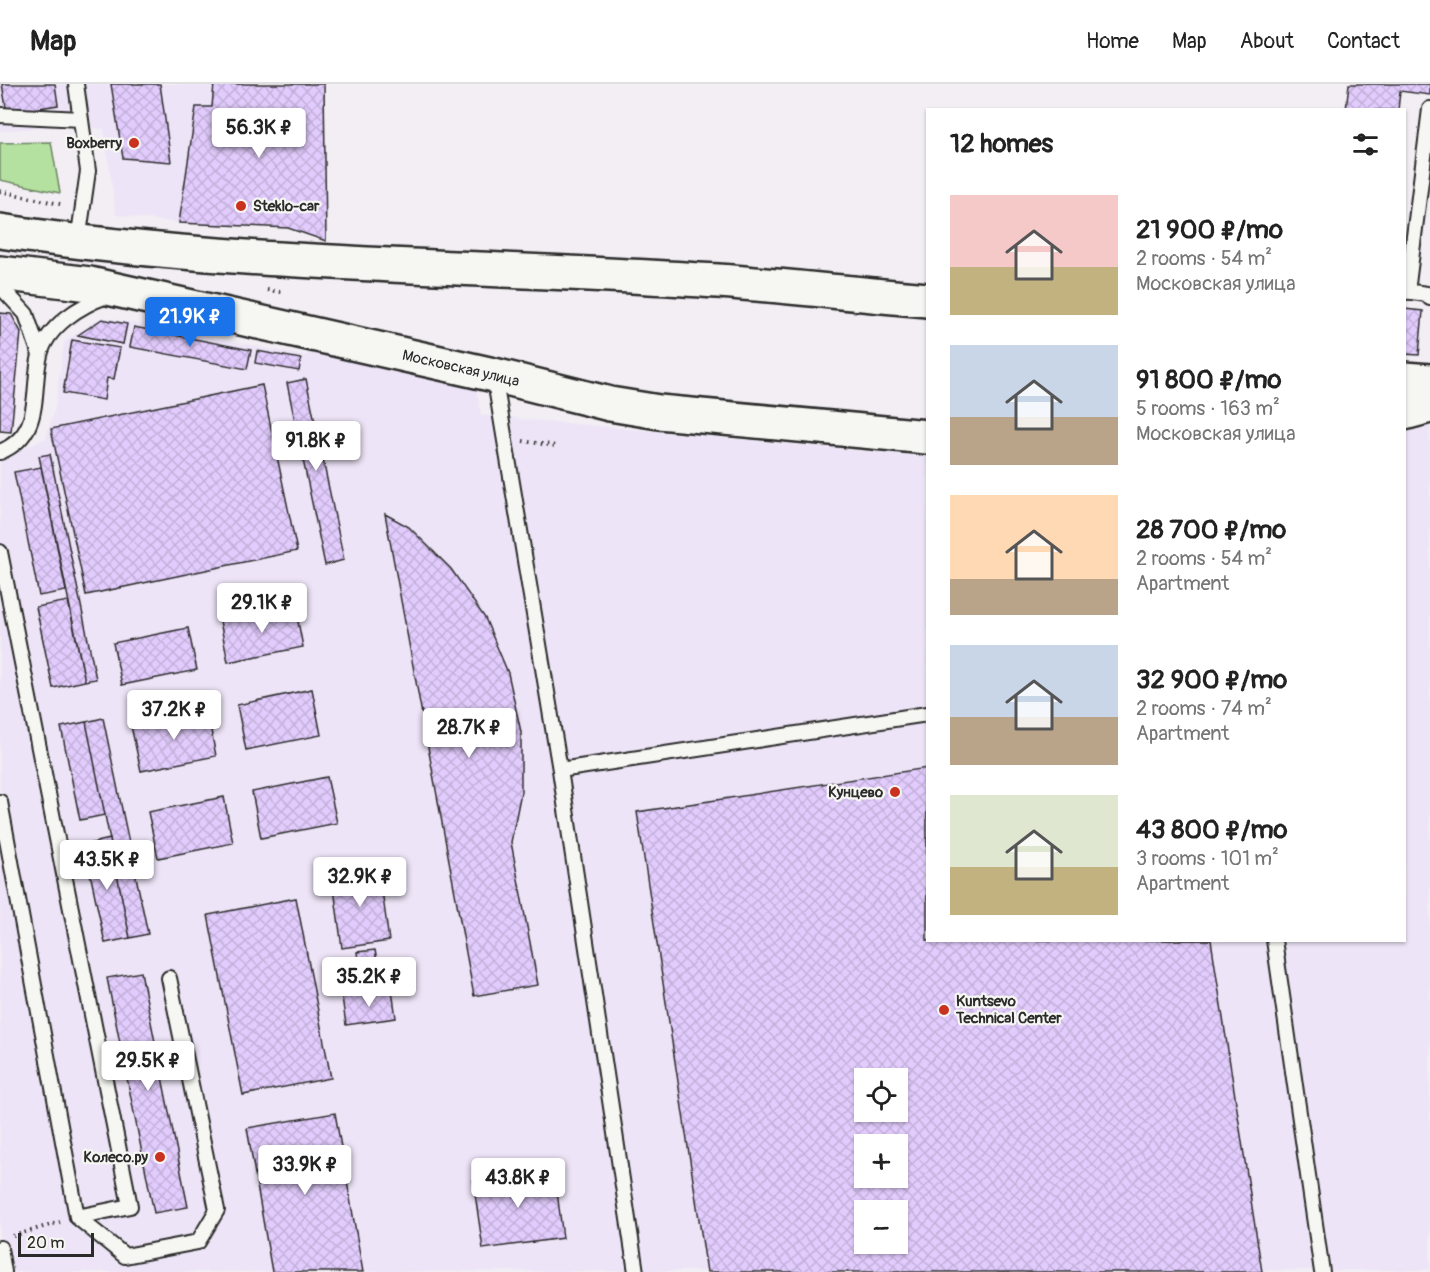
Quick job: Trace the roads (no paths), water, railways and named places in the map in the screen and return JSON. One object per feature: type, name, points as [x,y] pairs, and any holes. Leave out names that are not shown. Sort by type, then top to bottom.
[{"type":"street","points":[[0,231],[78,241],[318,262],[718,281],[926,300]]},
{"type":"street","name":"Московская улица","points":[[0,273],[90,284],[494,375],[610,404],[659,412],[926,437]]},
{"type":"street","points":[[1406,379],[1430,381]]},
{"type":"street","points":[[1406,412],[1430,406]]},
{"type":"lane","points":[[76,84],[88,171],[78,241]]},
{"type":"lane","points":[[1406,284],[1430,109]]},
{"type":"lane","points":[[0,115],[81,119]]},
{"type":"lane","points":[[0,286],[26,314],[40,355]]},
{"type":"lane","points":[[1406,291],[1427,294],[1430,298]]},
{"type":"lane","points":[[0,452],[7,449],[26,431],[35,408],[40,355],[46,340],[75,311],[89,302],[127,292]]},
{"type":"lane","points":[[494,375],[560,770],[636,1272]]},
{"type":"lane","points":[[0,552],[130,1206],[77,1217]]},
{"type":"lane","points":[[560,770],[926,714]]},
{"type":"lane","points":[[0,802],[77,1217],[125,1256],[198,1242],[217,1210],[169,978]]},
{"type":"lane","points":[[1274,942],[1322,1272]]},
{"type":"lane","points":[[4,1243],[4,1272]]},
{"type":"place","name":"Boxberry","points":[[134,143]]},
{"type":"place","name":"Steklo-car","points":[[241,206]]},
{"type":"place","name":"Кунцево","points":[[895,792]]},
{"type":"place","name":"Kuntsevo Technical Center","points":[[944,1010]]},
{"type":"place","name":"Колесо.ру","points":[[160,1157]]}]
